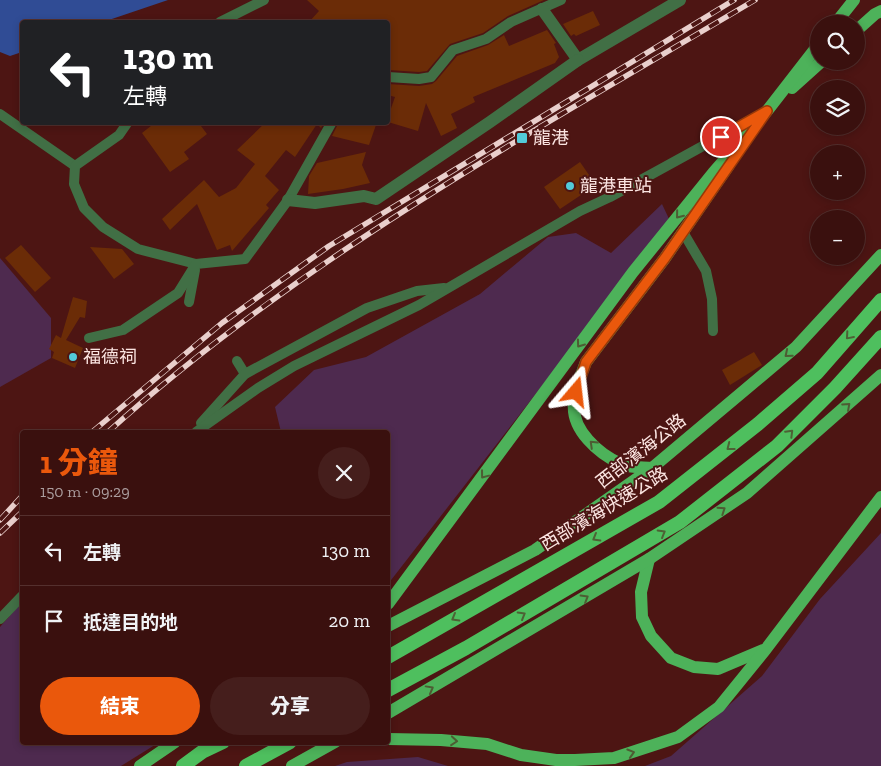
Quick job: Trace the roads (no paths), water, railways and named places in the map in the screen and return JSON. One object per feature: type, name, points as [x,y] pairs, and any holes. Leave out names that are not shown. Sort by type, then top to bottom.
[{"type":"highway","name":"西部濱海快速公路","points":[[390,655],[659,502],[758,424],[817,373],[881,300]]},
{"type":"highway","points":[[390,689],[466,648],[680,522],[778,446],[881,338]]},
{"type":"highway","points":[[183,766],[202,752],[217,745]]},
{"type":"highway","points":[[246,766],[284,745]]},
{"type":"main road","points":[[842,15],[854,0]]},
{"type":"main road","points":[[865,22],[874,14],[881,11]]},
{"type":"main road","points":[[652,468],[623,465],[606,456],[589,442],[578,424],[574,404],[579,380],[586,362],[683,232],[767,111],[810,56]]},
{"type":"main road","points":[[390,601],[633,272],[713,173],[767,111],[812,70]]},
{"type":"main road","name":"西部濱海公路","points":[[390,625],[535,550],[652,468],[796,347],[881,255]]},
{"type":"main road","points":[[390,712],[649,560],[747,492],[881,375]]},
{"type":"main road","points":[[390,739],[441,740],[487,744],[521,754],[556,760],[614,758],[678,737],[718,707],[766,649],[881,498]]},
{"type":"main road","points":[[649,560],[641,592],[642,617],[651,636],[671,658],[694,666],[718,668],[766,649]]},
{"type":"main road","points":[[140,766],[171,745]]},
{"type":"main road","points":[[292,766],[330,745]]},
{"type":"street","points":[[288,200],[316,202],[364,196],[376,199],[578,60],[680,0]]},
{"type":"street","points":[[542,9],[578,60]]},
{"type":"lane","points":[[224,20],[264,0]]},
{"type":"lane","points":[[390,77],[419,79],[431,77],[453,50],[486,38],[511,22],[561,0]]},
{"type":"lane","points":[[199,430],[258,388],[294,366],[419,304],[580,211],[610,197],[767,111]]},
{"type":"lane","points":[[0,114],[75,166]]},
{"type":"lane","points":[[75,166],[119,135],[126,125]]},
{"type":"lane","points":[[75,166],[74,184],[84,208],[103,227],[138,249],[196,264],[245,259],[288,200],[330,125]]},
{"type":"lane","points":[[683,232],[706,271],[712,299],[713,331]]},
{"type":"lane","points":[[190,302],[196,264]]},
{"type":"lane","points":[[89,338],[123,330],[178,293],[196,264]]},
{"type":"lane","points":[[193,430],[245,374],[367,308],[417,291],[448,287]]},
{"type":"lane","points":[[237,361],[245,374]]},
{"type":"lane","points":[[0,619],[20,598]]},
{"type":"water","points":[[0,0],[168,0],[109,20],[20,20],[20,53],[10,56],[0,52]]},
{"type":"railway","points":[[94,430],[222,323],[329,246],[734,0]]},
{"type":"railway","points":[[110,430],[182,369],[259,310],[339,254],[421,200],[504,149],[755,0]]},
{"type":"railway","points":[[0,520],[20,498]]},
{"type":"railway","points":[[0,533],[20,514]]},
{"type":"place","name":"龍港","points":[[522,138]]},
{"type":"place","name":"龍港車站","points":[[570,186]]},
{"type":"place","name":"福德祠","points":[[73,357]]}]
